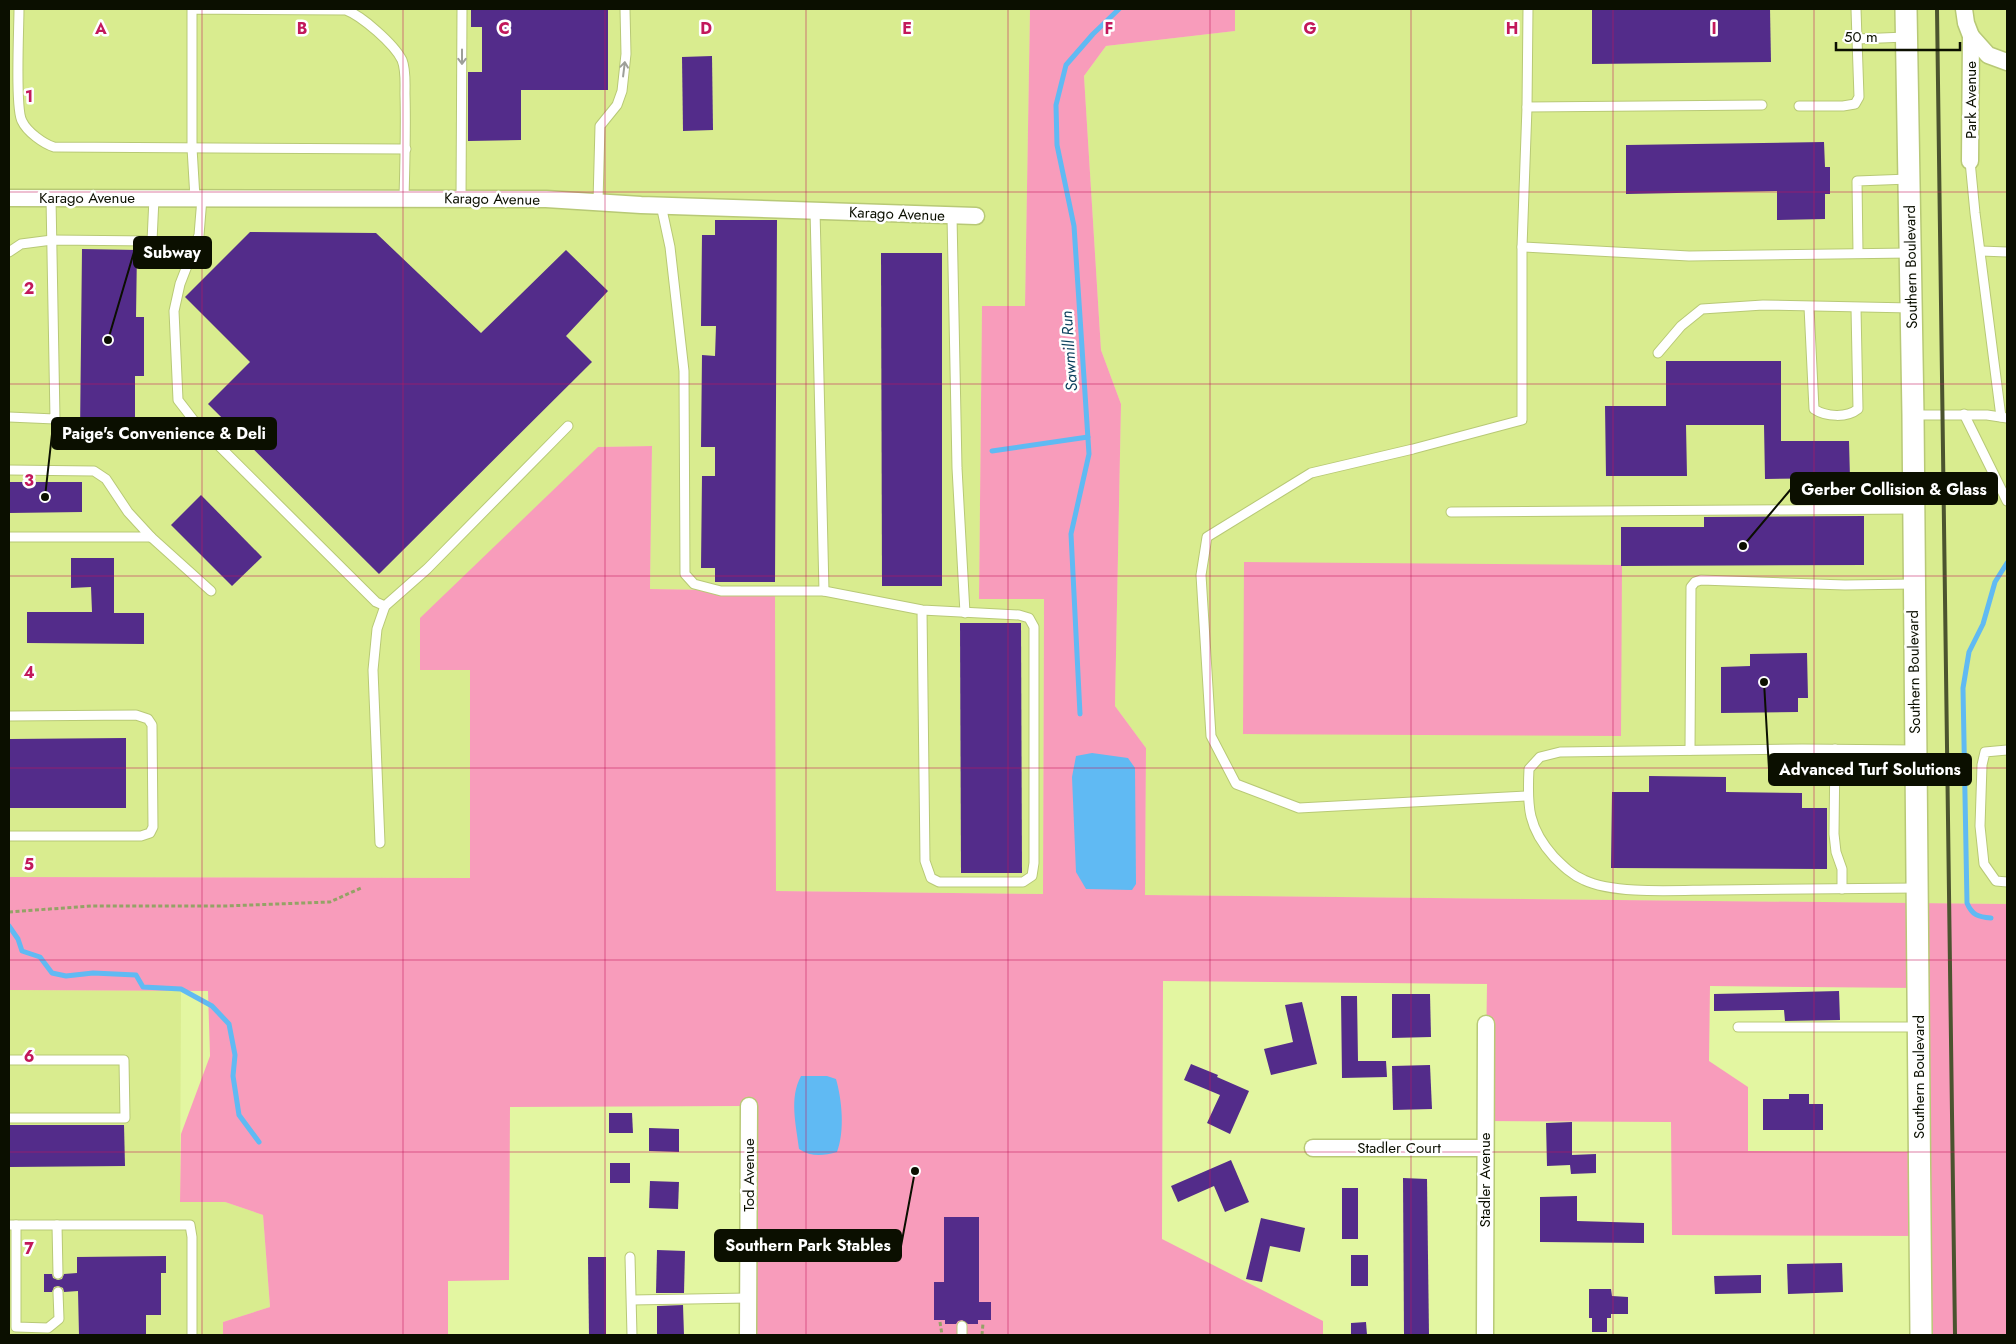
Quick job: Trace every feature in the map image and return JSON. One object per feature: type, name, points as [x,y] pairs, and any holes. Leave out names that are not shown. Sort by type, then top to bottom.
[{"type":"street","name":"Southern Boulevard","points":[[1906,9],[1912,308],[1921,1335]]},
{"type":"street","name":"Park Avenue","points":[[1964,9],[1966,23],[1971,36],[1970,162]]},
{"type":"street","points":[[1971,36],[1988,55],[2007,62]]},
{"type":"street","name":"Karago Avenue","points":[[9,198],[546,199],[976,216]]},
{"type":"street","name":"Stadler Avenue","points":[[1485,1335],[1486,1024]]},
{"type":"street","name":"Tod Avenue","points":[[748,1335],[749,1106]]},
{"type":"street","name":"Stadler Court","points":[[1313,1148],[1485,1148]]},
{"type":"lane","points":[[20,9],[19,104],[21,121],[44,144],[54,148],[406,149]]},
{"type":"lane","points":[[385,606],[376,602],[195,422],[178,400],[174,311],[180,284],[199,235],[198,198],[192,148],[192,9],[346,10],[355,11],[373,27],[402,60],[404,70],[406,149],[404,198]]},
{"type":"lane","points":[[460,198],[462,9]]},
{"type":"lane","points":[[598,202],[600,126],[617,106],[622,92],[626,54],[625,9]]},
{"type":"lane","points":[[1528,9],[1522,247],[1522,420],[1312,473],[1207,536],[1201,575],[1211,736],[1236,784],[1299,808],[1528,796]]},
{"type":"lane","points":[[1799,106],[1843,106],[1855,104],[1859,98],[1856,9]]},
{"type":"lane","points":[[1857,39],[1907,37]]},
{"type":"lane","points":[[1527,107],[1762,105]]},
{"type":"lane","points":[[1913,415],[1964,414],[2004,418],[1975,213],[1970,162]]},
{"type":"lane","points":[[1858,254],[1858,181],[1910,179]]},
{"type":"lane","points":[[9,417],[55,419],[51,198]]},
{"type":"lane","points":[[9,252],[21,244],[52,240],[152,241],[154,198]]},
{"type":"lane","points":[[661,205],[670,247],[684,371],[685,574],[694,584],[721,591],[824,591],[922,610],[1020,615],[1029,618],[1034,627],[1034,863],[1032,876],[1023,882],[939,882],[931,878],[925,860],[922,610]]},
{"type":"lane","points":[[815,210],[824,591]]},
{"type":"lane","points":[[952,216],[957,468],[964,613]]},
{"type":"lane","points":[[1522,247],[1689,256],[1910,253]]},
{"type":"lane","points":[[1981,251],[2007,252]]},
{"type":"lane","points":[[1658,353],[1681,326],[1702,309],[1763,305],[1912,308]]},
{"type":"lane","points":[[1809,307],[1814,409],[1822,414],[1852,414],[1858,409],[1856,308]]},
{"type":"lane","points":[[1964,414],[2007,502]]},
{"type":"lane","points":[[380,843],[373,670],[376,629],[385,606],[427,569],[568,426]]},
{"type":"lane","points":[[9,470],[94,471],[106,479],[128,512],[151,537],[211,591]]},
{"type":"lane","points":[[1452,512],[1913,509]]},
{"type":"lane","points":[[9,536],[151,537]]},
{"type":"lane","points":[[1690,750],[1691,587],[1695,582],[1701,580],[1845,585],[1913,584]]},
{"type":"lane","points":[[9,716],[136,715],[148,718],[152,725],[153,827],[150,833],[141,836],[9,836]]},
{"type":"lane","points":[[1835,749],[1834,834],[1836,852],[1842,869],[1842,889]]},
{"type":"lane","points":[[1915,750],[1560,752],[1540,757],[1529,769],[1528,796],[1531,820],[1541,842],[1566,870],[1582,880],[1599,886],[1654,890],[1917,888]]},
{"type":"lane","points":[[2007,750],[1985,752],[1982,765],[1980,826],[1984,864],[1996,881],[2007,882]]},
{"type":"lane","points":[[1738,1028],[1919,1027]]},
{"type":"lane","points":[[9,1060],[124,1060],[125,1118],[9,1118]]},
{"type":"lane","points":[[58,1292],[59,1319],[48,1328],[16,1327],[12,1225],[190,1225],[192,1237],[192,1335]]},
{"type":"lane","points":[[57,1225],[58,1274]]},
{"type":"lane","points":[[630,1257],[632,1335]]},
{"type":"lane","points":[[632,1300],[748,1298]]},
{"type":"path","points":[[9,912],[91,906],[225,906],[330,902],[361,888]]},
{"type":"path","points":[[940,1322],[942,1335]]},
{"type":"path","points":[[982,1335],[984,1323]]},
{"type":"shaded area","points":[[9,9],[1030,9],[1025,306],[982,306],[979,599],[1044,599],[1043,894],[776,891],[775,591],[650,589],[652,446],[598,447],[470,670],[471,878],[9,877]]},
{"type":"shaded area","points":[[1030,9],[1235,9],[1235,31],[1106,46],[1084,76],[1101,350],[1121,404],[1115,706],[1146,748],[1145,895],[2007,904],[2007,1335],[1921,1335],[1920,1236],[1672,1235],[1671,1122],[1485,1121],[1487,984],[1163,981],[1162,1239],[1323,1321],[1323,1335],[748,1335],[743,1106],[510,1107],[509,1280],[448,1281],[448,1335],[223,1335],[223,1322],[270,1307],[263,1215],[225,1202],[180,1202],[181,1134],[210,1056],[208,991],[9,990],[9,877],[470,878],[470,670],[420,670],[420,618],[598,447],[652,446],[650,589],[775,591],[776,891],[1043,894],[1044,599],[979,599],[982,306],[1025,306]],"holes":[[[1710,986],[1918,988],[1919,1152],[1748,1151],[1748,1087],[1709,1061]]]},
{"type":"shaded area","points":[[1235,9],[2007,9],[2007,904],[1145,895],[1146,748],[1115,706],[1121,404],[1101,350],[1084,76],[1106,46],[1235,31]]},
{"type":"shaded area","points":[[1244,562],[1622,565],[1621,736],[1243,734]]},
{"type":"shaded area","points":[[9,990],[181,991],[180,1202],[225,1202],[263,1215],[270,1307],[223,1322],[223,1335],[9,1335]]},
{"type":"water","points":[[1092,753],[1128,758],[1135,768],[1136,884],[1132,890],[1086,889],[1076,872],[1072,777],[1076,756]]},
{"type":"water","points":[[801,1076],[827,1076],[836,1079],[842,1116],[840,1144],[837,1152],[817,1155],[799,1149],[794,1102],[797,1084]]},
{"type":"building","points":[[471,9],[608,9],[608,90],[521,90],[521,140],[468,141],[468,72],[482,72],[482,27],[471,27]]},
{"type":"building","points":[[1592,9],[1770,9],[1771,62],[1592,64]]},
{"type":"building","points":[[712,56],[713,130],[683,131],[682,57]]},
{"type":"building","points":[[1824,142],[1825,167],[1830,167],[1830,194],[1825,194],[1825,219],[1777,220],[1777,191],[1626,194],[1626,145]]},
{"type":"building","points":[[715,220],[777,220],[775,582],[715,582],[715,568],[701,568],[702,476],[715,476],[715,447],[701,447],[702,355],[715,356],[716,326],[701,326],[702,235],[715,235]]},
{"type":"building","points":[[250,232],[376,233],[481,333],[566,250],[608,291],[566,336],[592,362],[379,574],[208,404],[250,362],[185,297]]},
{"type":"building","points":[[82,249],[137,250],[136,317],[144,317],[144,376],[135,376],[135,435],[80,434]]},
{"type":"building","points":[[881,253],[942,253],[942,586],[882,586]]},
{"type":"building","points":[[1666,361],[1781,361],[1781,441],[1849,441],[1850,478],[1765,479],[1764,425],[1686,425],[1687,476],[1606,476],[1605,406],[1666,406]]},
{"type":"building","points":[[9,482],[82,482],[82,512],[9,513]]},
{"type":"building","points":[[201,495],[262,557],[232,586],[171,525]]},
{"type":"building","points":[[1864,516],[1864,565],[1621,566],[1621,527],[1704,527],[1704,517]]},
{"type":"building","points":[[71,558],[114,558],[114,613],[144,613],[144,644],[27,643],[27,612],[92,612],[91,587],[71,588]]},
{"type":"building","points":[[960,623],[1021,623],[1022,873],[961,873]]},
{"type":"building","points":[[1807,653],[1808,698],[1798,698],[1798,712],[1721,713],[1721,667],[1750,666],[1750,654]]},
{"type":"building","points":[[126,738],[126,808],[9,808],[9,739]]},
{"type":"building","points":[[1649,776],[1726,777],[1726,792],[1802,793],[1802,808],[1827,808],[1827,869],[1611,868],[1612,792],[1649,792]]},
{"type":"building","points":[[1839,991],[1840,1020],[1785,1021],[1784,1010],[1714,1011],[1714,994]]},
{"type":"building","points":[[1392,994],[1430,994],[1431,1037],[1392,1038]]},
{"type":"building","points":[[1341,996],[1357,996],[1358,1061],[1386,1061],[1387,1077],[1342,1078]]},
{"type":"building","points":[[1302,1002],[1317,1064],[1271,1075],[1264,1049],[1293,1042],[1285,1005]]},
{"type":"building","points":[[1191,1064],[1249,1091],[1230,1134],[1207,1123],[1220,1095],[1184,1080]]},
{"type":"building","points":[[1430,1065],[1432,1109],[1393,1110],[1392,1066]]},
{"type":"building","points":[[1789,1094],[1809,1094],[1809,1104],[1823,1104],[1823,1130],[1763,1130],[1763,1099],[1789,1099]]},
{"type":"building","points":[[609,1113],[632,1113],[633,1133],[609,1133]]},
{"type":"building","points":[[1572,1122],[1572,1155],[1596,1154],[1596,1173],[1571,1174],[1570,1165],[1547,1166],[1546,1123]]},
{"type":"building","points":[[9,1125],[124,1125],[125,1166],[10,1167]]},
{"type":"building","points":[[649,1128],[679,1129],[679,1152],[649,1151]]},
{"type":"building","points":[[1231,1160],[1249,1202],[1225,1212],[1214,1186],[1178,1202],[1171,1186]]},
{"type":"building","points":[[610,1163],[630,1163],[630,1183],[610,1183]]},
{"type":"building","points":[[1403,1178],[1427,1179],[1429,1335],[1404,1335]]},
{"type":"building","points":[[650,1181],[679,1182],[678,1209],[649,1208]]},
{"type":"building","points":[[1342,1188],[1358,1188],[1358,1239],[1342,1239]]},
{"type":"building","points":[[1577,1196],[1577,1221],[1644,1223],[1644,1243],[1540,1242],[1540,1197]]},
{"type":"building","points":[[944,1217],[979,1217],[979,1302],[991,1302],[991,1320],[978,1320],[978,1324],[968,1324],[962,1320],[956,1324],[945,1324],[945,1320],[934,1320],[934,1282],[944,1282]]},
{"type":"building","points":[[1261,1218],[1305,1228],[1300,1252],[1270,1246],[1262,1282],[1246,1279]]},
{"type":"building","points":[[657,1250],[685,1251],[684,1293],[656,1293]]},
{"type":"building","points":[[1351,1255],[1368,1255],[1368,1286],[1351,1286]]},
{"type":"building","points":[[166,1256],[166,1273],[161,1273],[161,1315],[146,1315],[146,1335],[79,1335],[78,1291],[64,1292],[63,1288],[58,1286],[54,1287],[52,1292],[44,1292],[44,1274],[52,1274],[53,1278],[58,1280],[62,1279],[64,1274],[77,1273],[77,1257]]},
{"type":"building","points":[[588,1257],[606,1257],[606,1335],[589,1335]]},
{"type":"building","points":[[1842,1263],[1843,1292],[1788,1294],[1787,1264]]},
{"type":"building","points":[[1761,1275],[1761,1293],[1715,1294],[1714,1276]]},
{"type":"building","points":[[1589,1289],[1611,1289],[1612,1296],[1628,1297],[1628,1314],[1611,1314],[1611,1318],[1607,1318],[1607,1332],[1592,1332],[1592,1318],[1589,1318]]},
{"type":"building","points":[[683,1305],[684,1335],[657,1335],[657,1306]]},
{"type":"building","points":[[1366,1322],[1367,1335],[1351,1335],[1351,1323]]},
{"type":"waterway","name":"Sawmill Run","points":[[1080,714],[1071,534],[1089,454],[1074,226],[1057,145],[1056,105],[1066,65],[1093,34],[1119,9]]},
{"type":"waterway","points":[[992,451],[1088,437]]},
{"type":"waterway","points":[[1991,918],[1976,915],[1967,903],[1963,688],[1969,652],[1983,624],[1995,582],[2007,563]]},
{"type":"waterway","points":[[9,926],[18,939],[22,951],[40,957],[52,973],[66,976],[93,973],[136,975],[143,987],[181,989],[212,1006],[229,1024],[235,1055],[233,1076],[239,1115],[259,1142]]},
{"type":"railway","points":[[1937,9],[1955,1335]]},
{"type":"place","name":"Subway","points":[[108,340]]},
{"type":"place","name":"Paige's Convenience & Deli","points":[[45,497]]},
{"type":"place","name":"Gerber Collision & Glass","points":[[1743,546]]},
{"type":"place","name":"Advanced Turf Solutions","points":[[1764,682]]},
{"type":"place","name":"Southern Park Stables","points":[[915,1171]]}]
